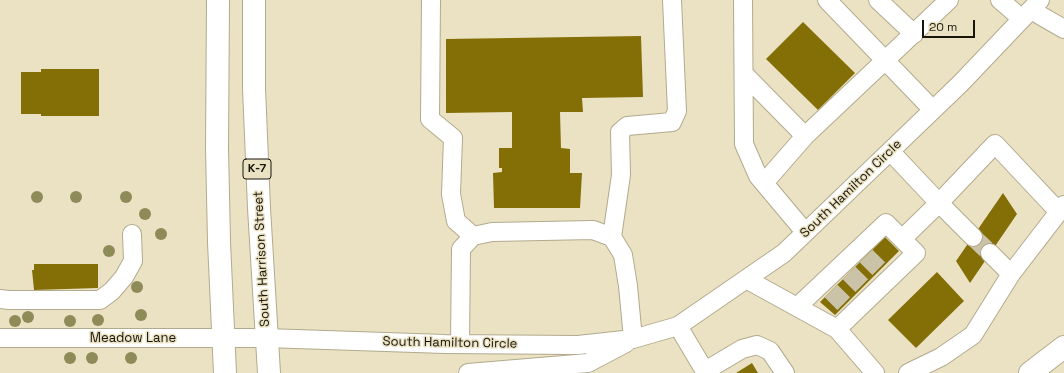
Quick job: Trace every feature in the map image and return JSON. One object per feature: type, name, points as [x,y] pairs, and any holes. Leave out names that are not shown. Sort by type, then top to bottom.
[{"type":"highway","points":[[218,0],[217,156],[225,373]]},
{"type":"highway","name":"South Harrison Street","points":[[254,0],[254,88],[269,373]]},
{"type":"highway","points":[[1030,373],[1064,346]]},
{"type":"street","points":[[431,0],[430,119],[453,138],[452,194],[456,221],[473,236]]},
{"type":"street","points":[[634,339],[628,286],[622,255],[612,237],[621,175],[620,132],[627,126],[672,122],[677,111],[672,0]]},
{"type":"street","points":[[743,0],[744,144],[758,176],[805,232]]},
{"type":"street","points":[[827,0],[933,110]]},
{"type":"street","points":[[878,0],[914,34]]},
{"type":"street","points":[[764,183],[805,136],[949,0]]},
{"type":"street","points":[[1000,0],[1031,10],[1064,29]]},
{"type":"street","name":"South Hamilton Circle","points":[[266,338],[460,344],[578,345],[634,339],[678,326],[784,253],[933,110],[1031,10]]},
{"type":"street","points":[[744,74],[805,136]]},
{"type":"street","points":[[902,240],[995,144],[1061,208],[1010,274],[973,335],[941,357],[908,373]]},
{"type":"street","points":[[890,151],[939,203],[973,236]]},
{"type":"street","points":[[797,307],[849,265],[886,223],[916,253],[871,287],[837,329]]},
{"type":"street","points":[[460,344],[461,249],[473,236],[492,232],[593,230],[612,237]]},
{"type":"street","points":[[0,298],[9,300],[100,300],[112,291],[124,277],[133,261],[132,234]]},
{"type":"street","points":[[990,254],[1010,274]]},
{"type":"street","points":[[746,279],[837,329],[875,373]]},
{"type":"street","points":[[678,326],[706,372],[742,349],[757,345],[770,351],[785,373]]},
{"type":"street","name":"Meadow Lane","points":[[0,338],[266,338]]},
{"type":"street","name":"South Hamilton Circle","points":[[468,373],[519,371],[588,363],[634,339]]},
{"type":"building","points":[[803,22],[855,73],[818,110],[766,59]]},
{"type":"building","points":[[641,36],[643,97],[582,98],[583,112],[560,112],[561,148],[570,149],[570,173],[582,173],[580,208],[494,208],[493,173],[502,172],[502,168],[499,168],[499,148],[512,148],[512,112],[446,113],[446,39]]},
{"type":"building","points":[[41,69],[99,69],[99,116],[41,116],[41,114],[21,114],[21,72],[41,72]]},
{"type":"building","points":[[1003,193],[1017,214],[970,283],[956,261]]},
{"type":"building","points":[[885,237],[899,251],[835,315],[820,302]]},
{"type":"building","points":[[34,264],[98,264],[98,288],[34,290],[32,270],[34,270]]},
{"type":"building","points":[[937,272],[964,301],[916,348],[888,320]]},
{"type":"building","points":[[752,363],[758,373],[736,373]]},
{"type":"tunnel","points":[[973,237],[990,253]]},
{"type":"tunnel","points":[[866,256],[880,270]]},
{"type":"tunnel","points":[[849,273],[863,287]]},
{"type":"tunnel","points":[[831,291],[845,305]]}]
